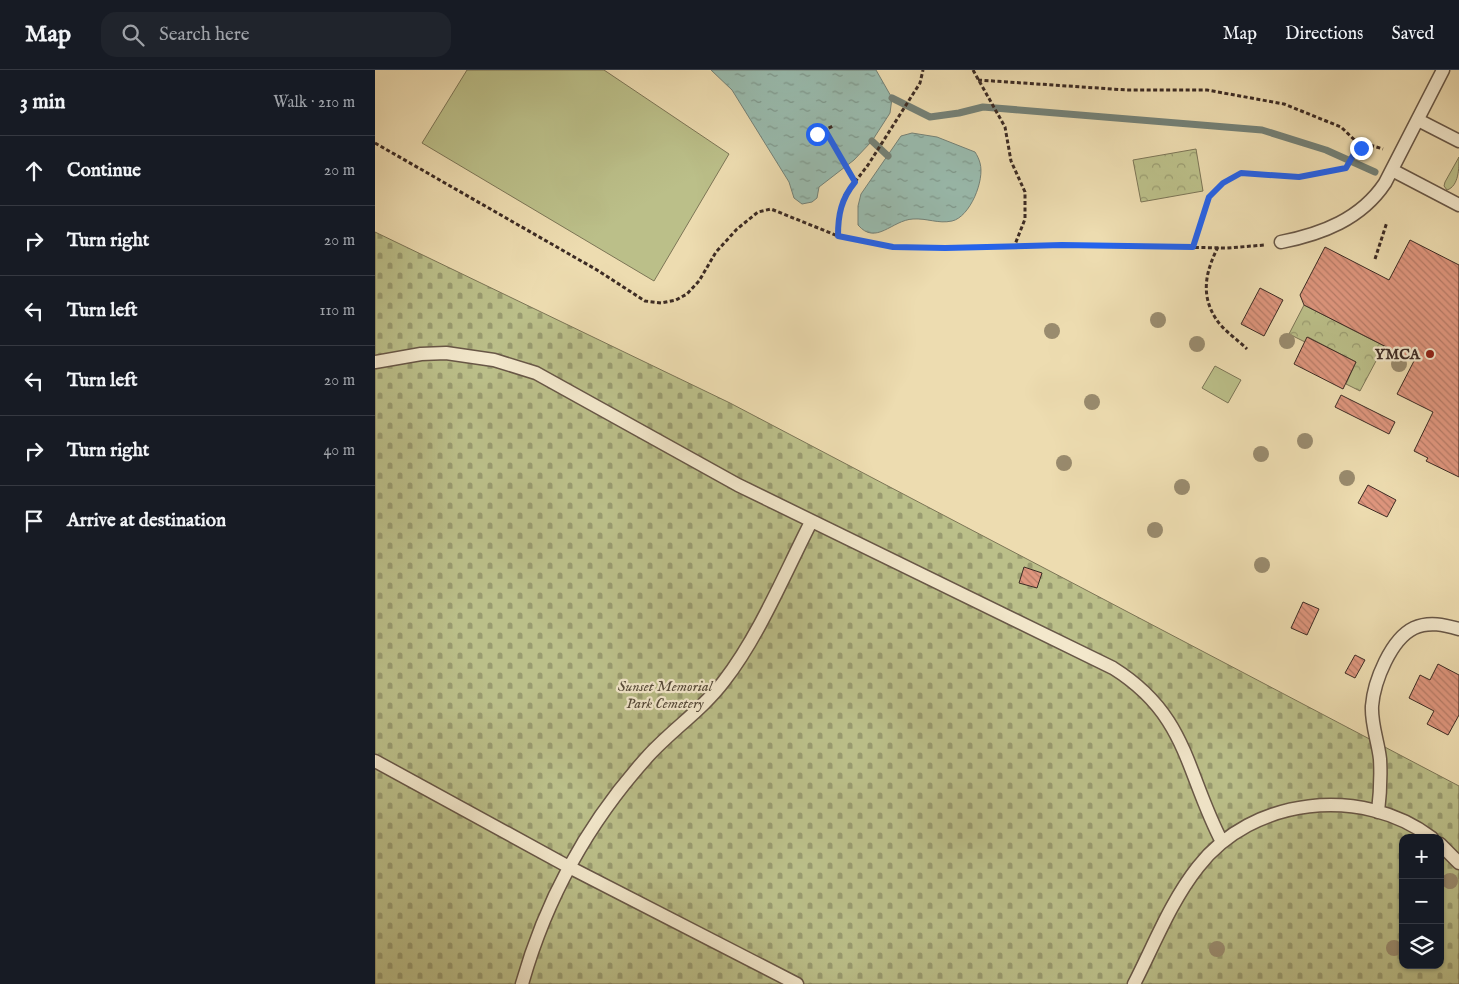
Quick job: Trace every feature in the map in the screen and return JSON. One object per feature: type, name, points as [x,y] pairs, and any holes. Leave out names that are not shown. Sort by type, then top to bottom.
[{"type":"lane","points":[[1281,242],[1340,224],[1355,216],[1375,198],[1400,155],[1443,70]]},
{"type":"lane","points":[[1418,120],[1459,141]]},
{"type":"lane","points":[[1392,170],[1459,205]]},
{"type":"lane","points":[[375,362],[421,354],[446,354],[494,360],[523,368],[560,385],[738,485],[1113,668],[1136,683],[1156,702],[1172,725],[1189,760],[1208,816],[1222,842]]},
{"type":"lane","points":[[521,984],[538,935],[569,867],[596,820],[615,794],[650,753],[699,709],[724,681],[745,649],[811,522]]},
{"type":"lane","points":[[1378,812],[1381,794],[1380,758],[1372,708],[1374,690],[1380,672],[1401,637],[1414,628],[1429,624],[1459,629]]},
{"type":"lane","points":[[375,761],[569,867],[797,984]]},
{"type":"lane","points":[[1134,984],[1185,885],[1199,865],[1222,842],[1263,818],[1286,810],[1317,804],[1345,806],[1378,812],[1401,820],[1425,834]]},
{"type":"lane","points":[[1444,848],[1459,863]]},
{"type":"path","points":[[838,236],[838,218],[845,194],[868,165],[920,82],[923,70]]},
{"type":"path","points":[[973,70],[1005,127],[1011,161],[1025,192],[1025,218],[1014,246]]},
{"type":"path","points":[[978,80],[1127,90],[1207,90],[1283,104],[1341,127],[1363,148]]},
{"type":"path","points":[[817,134],[833,126]]},
{"type":"path","points":[[825,130],[855,182]]},
{"type":"path","points":[[375,143],[597,270],[645,301],[661,303],[676,300],[687,294],[699,281],[716,252],[737,228],[758,212],[771,209],[838,236],[893,247],[1218,247],[1281,242]]},
{"type":"path","points":[[1193,247],[1209,197],[1223,183],[1241,173],[1299,177],[1346,168],[1355,152],[1370,145],[1400,155]]},
{"type":"path","points":[[1375,259],[1387,222]]},
{"type":"path","points":[[1218,247],[1207,268],[1205,290],[1216,319],[1247,349]]},
{"type":"green space","points":[[467,70],[604,70],[729,154],[654,281],[422,143]]},
{"type":"green space","points":[[1196,149],[1203,191],[1141,202],[1133,160]]},
{"type":"green space","points":[[1459,157],[1456,181],[1447,190],[1444,186],[1445,182]]},
{"type":"green space","name":"Sunset Memorial Park Cemetery","points":[[375,232],[730,403],[1459,786],[1459,984],[375,984]]},
{"type":"green space","points":[[1304,305],[1384,346],[1360,391],[1346,384],[1356,362],[1308,337],[1305,342],[1289,334]]},
{"type":"green space","points":[[1215,366],[1241,380],[1228,403],[1202,388]]},
{"type":"water","points":[[711,70],[876,70],[892,98],[890,113],[872,141],[854,160],[819,187],[817,198],[812,202],[802,204],[794,198],[789,182],[732,90]]},
{"type":"water","points":[[912,133],[937,137],[975,152],[980,162],[981,170],[975,197],[965,213],[952,221],[942,222],[913,219],[905,220],[878,233],[865,231],[858,225],[858,206],[861,194],[901,136]]},
{"type":"building","name":"YMCA","points":[[1410,240],[1459,265],[1459,477],[1426,461],[1428,458],[1414,451],[1433,412],[1397,394],[1414,361],[1304,305],[1300,295],[1325,247],[1389,280]]},
{"type":"building","points":[[1260,288],[1283,300],[1264,336],[1241,324]]},
{"type":"building","points":[[1307,337],[1356,362],[1343,389],[1294,364]]},
{"type":"building","points":[[1341,395],[1395,422],[1389,434],[1335,407]]},
{"type":"building","points":[[1368,485],[1396,500],[1387,517],[1358,503]]},
{"type":"building","points":[[1024,567],[1042,573],[1037,588],[1019,583]]},
{"type":"building","points":[[1303,602],[1319,609],[1307,635],[1291,628]]},
{"type":"building","points":[[1355,655],[1365,660],[1355,678],[1345,673]]},
{"type":"building","points":[[1438,664],[1459,675],[1459,715],[1448,735],[1427,724],[1434,711],[1409,698],[1420,675],[1430,680]]},
{"type":"waterway","points":[[892,98],[930,117],[983,107],[1262,130],[1326,150],[1375,172]]},
{"type":"waterway","points":[[872,141],[888,156]]},
{"type":"place","name":"YMCA","points":[[1430,354]]},
{"type":"route","points":[[817,134],[825,130],[855,182],[845,194],[838,218],[838,236],[893,247],[945,248],[1062,245],[1193,247],[1209,197],[1223,183],[1241,173],[1299,177],[1346,168],[1355,152],[1361,148]]}]
